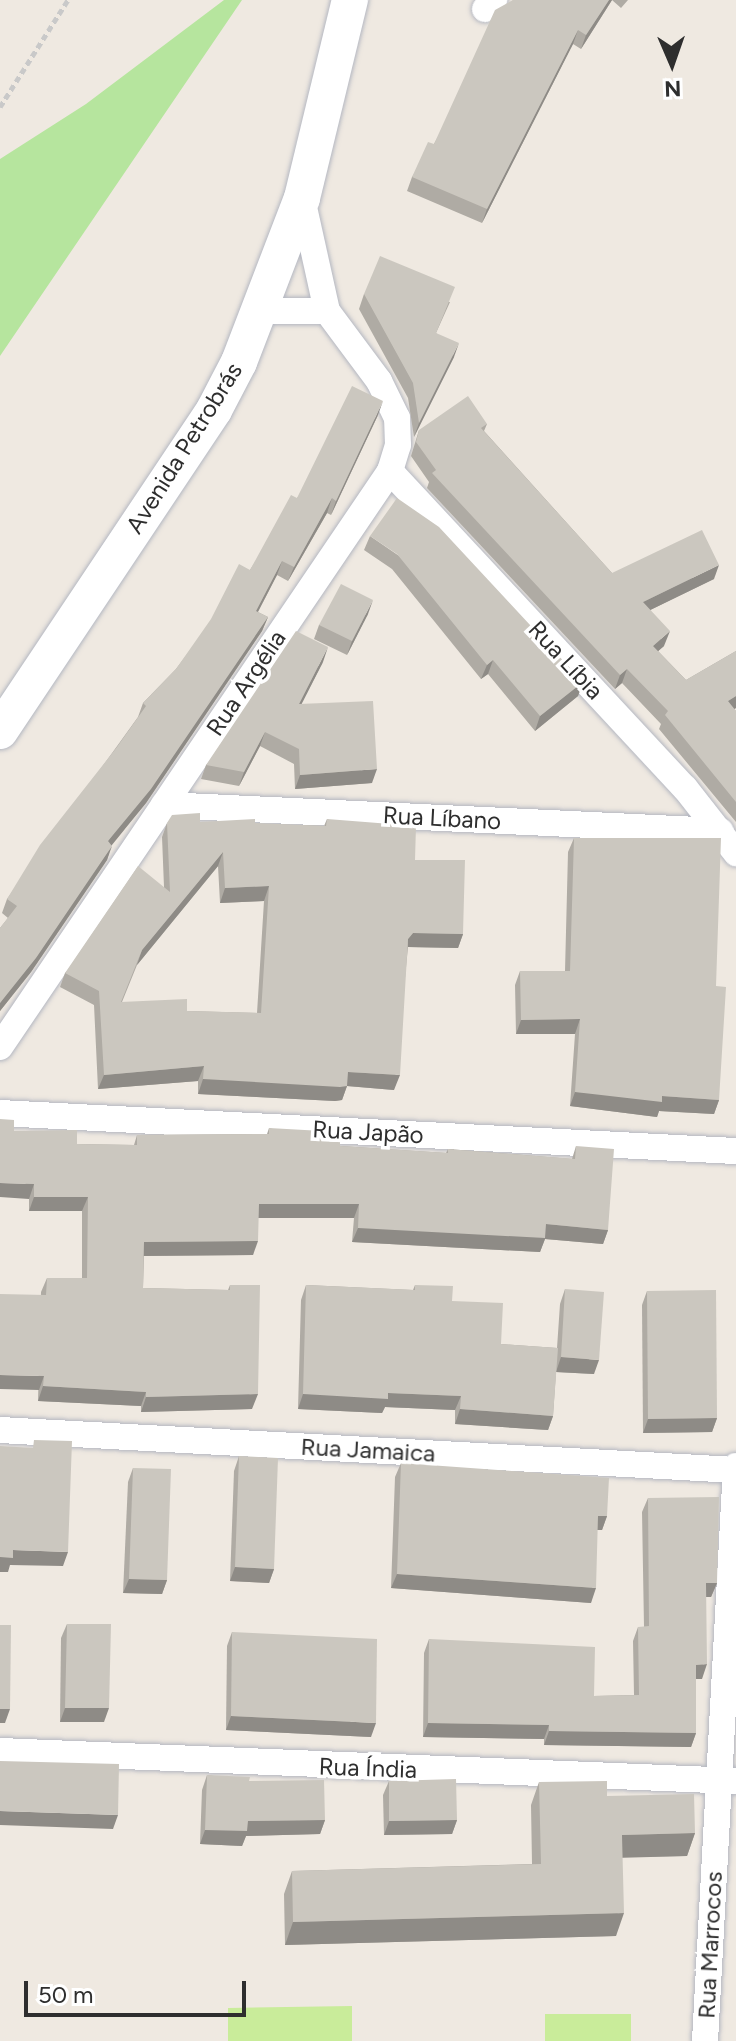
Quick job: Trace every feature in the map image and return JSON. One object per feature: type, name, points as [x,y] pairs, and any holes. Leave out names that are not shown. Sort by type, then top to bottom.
[{"type":"main road","name":"Avenida Petrobrás","points":[[0,731],[214,410],[260,311],[302,198],[350,0]]},
{"type":"street","name":"Rua Argélia","points":[[0,1047],[390,471],[398,445],[397,418],[379,381],[327,311],[302,198]]},
{"type":"street","points":[[260,311],[327,311]]},
{"type":"street","name":"Rua Líbia","points":[[390,471],[720,831],[736,853]]},
{"type":"street","name":"Rua Líbano","points":[[164,805],[720,831]]},
{"type":"street","name":"Rua Japão","points":[[0,1113],[736,1151]]},
{"type":"street","name":"Rua Jamaica","points":[[0,1430],[736,1468]]},
{"type":"street","name":"Rua Marrocos","points":[[705,2041],[727,1781],[736,1468]]},
{"type":"street","name":"Rua Índia","points":[[0,1751],[727,1781]]},
{"type":"path","points":[[0,107],[68,0]]},
{"type":"green space","points":[[224,0],[242,0],[0,356],[0,159],[86,104]]},
{"type":"green space","points":[[352,2006],[352,2041],[228,2041],[228,2008]]},
{"type":"green space","points":[[545,2014],[631,2014],[631,2041],[545,2041]]},
{"type":"building","points":[[513,0],[609,0],[586,35],[578,30],[487,209],[412,177],[428,142],[434,144],[495,10]]},
{"type":"building","points":[[380,256],[455,287],[436,333],[459,343],[419,423],[413,383],[364,294]]},
{"type":"building","points":[[352,386],[383,401],[336,501],[332,498],[294,567],[282,561],[256,611],[268,617],[151,789],[108,841],[112,846],[36,958],[0,1003],[0,928],[17,906],[7,899],[40,845],[146,706],[143,703],[176,669],[211,619],[239,564],[250,570],[291,495],[297,498]]},
{"type":"building","points":[[468,396],[487,424],[481,428],[612,573],[702,530],[719,565],[643,602],[670,631],[653,646],[686,680],[736,651],[736,696],[728,701],[736,711],[736,802],[665,715],[668,711],[627,669],[620,675],[432,473],[436,470],[416,442],[419,430]]},
{"type":"building","points":[[397,498],[439,527],[583,682],[540,716],[493,660],[487,665],[397,554],[370,536]]},
{"type":"building","points":[[341,584],[373,600],[352,641],[319,625]]},
{"type":"building","points":[[296,631],[328,647],[299,704],[373,701],[377,769],[300,775],[299,749],[265,732],[244,772],[206,765]]},
{"type":"building","points":[[200,813],[200,822],[255,819],[255,823],[326,826],[327,819],[416,826],[415,860],[465,860],[463,934],[413,933],[408,939],[400,1075],[348,1072],[347,1086],[340,1087],[203,1079],[204,1066],[104,1075],[99,991],[65,973],[138,866],[170,892],[167,823],[172,815]],"holes":[[[223,852],[225,888],[269,886],[261,1013],[187,1011],[187,999],[121,1002],[142,950]]]},
{"type":"building","points":[[574,838],[721,838],[716,986],[726,987],[719,1100],[662,1096],[662,1102],[575,1092],[580,1019],[521,1020],[520,971],[570,971]]},
{"type":"building","points":[[0,1119],[14,1120],[14,1131],[77,1130],[77,1144],[137,1145],[137,1135],[269,1134],[269,1128],[340,1132],[340,1146],[448,1153],[448,1149],[575,1159],[576,1146],[614,1149],[608,1230],[546,1224],[545,1238],[358,1228],[359,1204],[259,1204],[258,1241],[144,1242],[143,1288],[230,1290],[230,1285],[260,1285],[258,1394],[146,1397],[146,1392],[43,1386],[44,1376],[0,1375],[0,1294],[46,1295],[47,1278],[87,1278],[88,1197],[34,1197],[34,1184],[0,1183]]},
{"type":"building","points":[[306,1285],[415,1290],[415,1285],[453,1286],[452,1301],[503,1303],[501,1344],[558,1348],[553,1416],[460,1409],[461,1396],[388,1393],[388,1399],[303,1394]]},
{"type":"building","points":[[565,1289],[604,1292],[599,1360],[561,1357]]},
{"type":"building","points":[[716,1290],[717,1418],[648,1419],[647,1291]]},
{"type":"building","points":[[34,1440],[72,1441],[68,1552],[13,1550],[13,1558],[0,1557],[0,1446],[33,1448]]},
{"type":"building","points":[[239,1456],[278,1458],[274,1569],[235,1567]]},
{"type":"building","points":[[401,1463],[609,1478],[607,1516],[598,1516],[596,1588],[397,1574]]},
{"type":"building","points":[[133,1468],[171,1469],[167,1580],[129,1579]]},
{"type":"building","points":[[719,1497],[717,1583],[706,1583],[707,1664],[696,1665],[696,1733],[549,1731],[549,1725],[428,1723],[429,1639],[595,1647],[594,1696],[639,1695],[638,1627],[649,1626],[648,1498]]},
{"type":"building","points":[[67,1624],[111,1624],[109,1708],[65,1708]]},
{"type":"building","points":[[0,1625],[11,1625],[10,1709],[0,1709]]},
{"type":"building","points":[[232,1632],[377,1639],[376,1723],[231,1716]]},
{"type":"building","points":[[0,1761],[119,1764],[118,1815],[0,1811]]},
{"type":"building","points":[[207,1775],[250,1777],[249,1781],[324,1780],[325,1820],[248,1821],[247,1831],[205,1830]]},
{"type":"building","points":[[456,1779],[457,1820],[389,1821],[389,1781]]},
{"type":"building","points":[[607,1781],[607,1796],[694,1794],[695,1833],[622,1835],[624,1913],[293,1922],[292,1871],[541,1864],[539,1782]]}]
